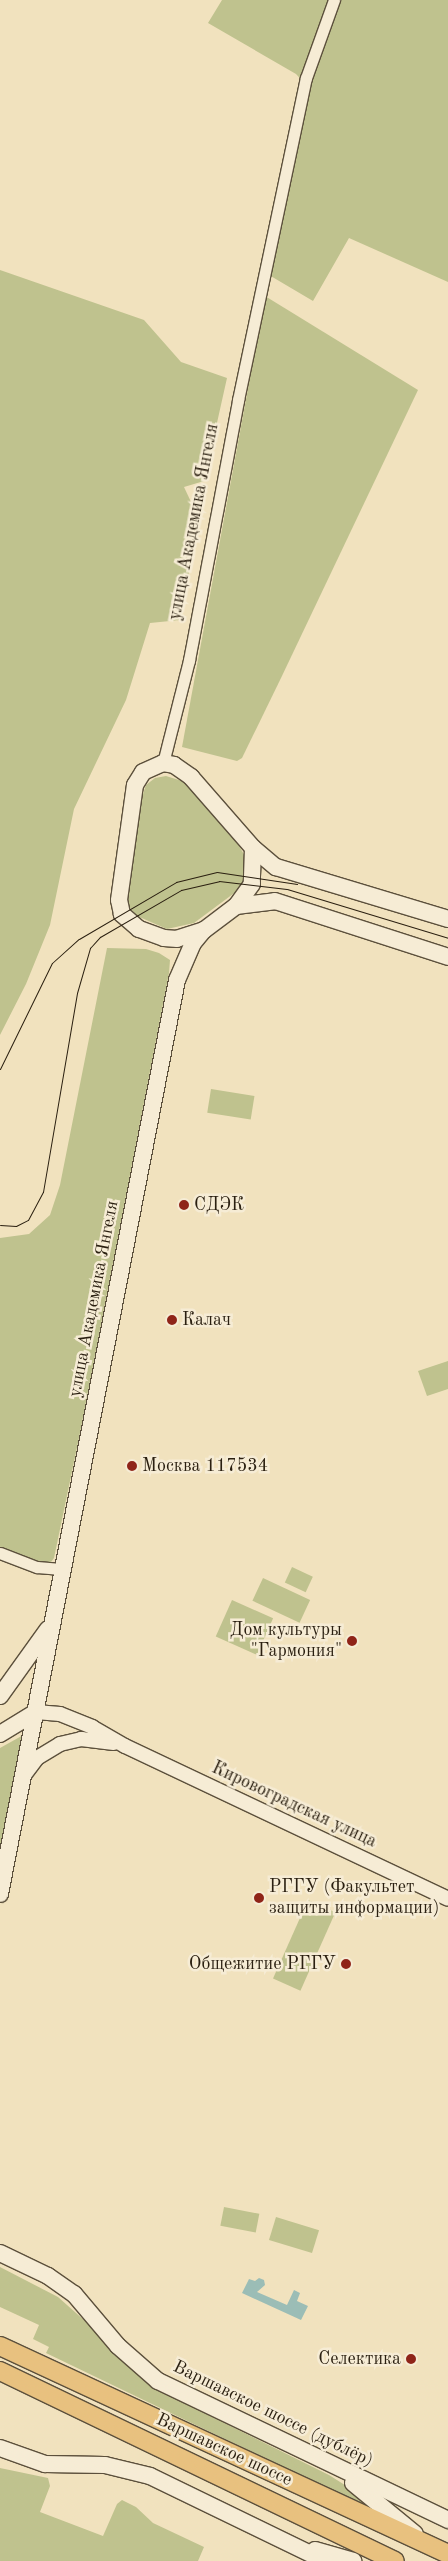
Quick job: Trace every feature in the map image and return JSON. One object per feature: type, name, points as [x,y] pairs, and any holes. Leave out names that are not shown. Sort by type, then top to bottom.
[{"type":"main road","points":[[177,980],[177,958],[172,949],[139,929],[122,914],[119,900],[135,785],[143,772],[163,763],[174,765],[191,777],[253,848],[276,867],[448,919]]},
{"type":"main road","points":[[177,980],[193,943],[204,930],[236,906],[252,884],[253,848]]},
{"type":"main road","points":[[236,906],[275,901],[448,957]]},
{"type":"main road","points":[[139,929],[177,939],[204,930]]},
{"type":"main road","name":"улица Академика Янгеля","points":[[0,1894],[25,1774],[61,1569],[177,980]]},
{"type":"main road","name":"улица Академика Янгеля","points":[[0,1696],[50,1627]]},
{"type":"main road","points":[[0,1734],[36,1712]]},
{"type":"main road","name":"Варшавское шоссе (дублёр)","points":[[0,2253],[48,2276],[74,2294],[118,2346],[158,2381],[327,2464],[448,2520]]},
{"type":"main road","name":"Варшавское шоссе","points":[[0,2346],[448,2554]]},
{"type":"main road","name":"Варшавское шоссе","points":[[0,2371],[395,2561]]},
{"type":"main road","points":[[0,2448],[45,2464],[105,2465],[150,2476],[296,2545],[325,2561]]},
{"type":"main road","points":[[327,2464],[429,2545]]},
{"type":"main road","points":[[296,2545],[353,2561]]},
{"type":"street","name":"улица Академика Янгеля","points":[[163,763],[189,660],[261,288],[306,78],[334,0]]},
{"type":"street","points":[[0,1553],[37,1567],[61,1569]]},
{"type":"street","name":"Кировоградская улица","points":[[36,1712],[75,1719],[125,1746],[448,1899]]},
{"type":"street","name":"Кировоградская улица","points":[[25,1774],[37,1758],[60,1744],[90,1740],[125,1746]]},
{"type":"green space","points":[[222,0],[448,0],[448,282],[349,238],[313,301],[269,275],[308,87],[296,74],[208,23]]},
{"type":"green space","points":[[0,270],[144,320],[181,362],[227,378],[204,481],[184,487],[199,519],[180,620],[150,623],[126,700],[74,809],[50,925],[26,984],[0,1035]]},
{"type":"green space","points":[[265,296],[418,390],[242,758],[237,761],[182,747]]},
{"type":"green space","points":[[166,776],[182,781],[196,793],[238,844],[246,858],[247,873],[241,888],[194,923],[167,929],[137,916],[126,903],[139,806],[146,785],[155,778]]},
{"type":"green space","points":[[107,948],[146,949],[159,953],[170,960],[169,973],[80,1433],[54,1558],[48,1566],[0,1548],[0,1238],[29,1234],[50,1215],[60,1185]]},
{"type":"green space","points":[[211,1089],[254,1096],[251,1120],[207,1113]]},
{"type":"green space","points":[[448,1361],[448,1389],[427,1396],[418,1371]]},
{"type":"green space","points":[[292,1567],[313,1577],[306,1592],[285,1582]]},
{"type":"green space","points":[[263,1578],[310,1600],[300,1623],[252,1601]]},
{"type":"green space","points":[[232,1600],[273,1618],[257,1655],[216,1637]]},
{"type":"green space","points":[[27,1733],[0,1854],[0,1748]]},
{"type":"green space","points":[[308,1900],[335,1912],[300,1991],[273,1979]]},
{"type":"green space","points":[[224,2207],[259,2214],[256,2233],[220,2226]]},
{"type":"green space","points":[[276,2217],[319,2230],[312,2253],[269,2240]]},
{"type":"green space","points":[[0,2267],[58,2297],[85,2321],[121,2360],[158,2390],[329,2475],[348,2487],[366,2507],[46,2353],[49,2347],[33,2339],[39,2325],[0,2307]]},
{"type":"green space","points":[[0,2468],[48,2478],[50,2486],[40,2512],[103,2536],[117,2504],[122,2500],[136,2507],[153,2523],[204,2547],[198,2561],[0,2561]]},
{"type":"water","points":[[259,2278],[264,2280],[265,2285],[257,2292],[287,2305],[294,2290],[300,2293],[297,2301],[308,2306],[301,2320],[242,2293],[249,2279],[255,2281]]},
{"type":"tram line","points":[[0,1069],[52,963],[79,939],[176,882],[217,872],[297,884]]},
{"type":"tram line","points":[[0,1225],[16,1226],[28,1220],[43,1192],[77,993],[90,948],[100,937],[181,890],[219,881],[287,889],[448,938]]},
{"type":"place","name":"СДЭК","points":[[184,1205]]},
{"type":"place","name":"Калач","points":[[172,1320]]},
{"type":"place","name":"Москва 117534","points":[[132,1466]]},
{"type":"place","name":"Дом культуры \"Гармония\"","points":[[352,1641]]},
{"type":"place","name":"РГГУ (Факультет защиты информации)","points":[[259,1898]]},
{"type":"place","name":"Общежитие РГГУ","points":[[346,1964]]},
{"type":"place","name":"Селектика","points":[[411,2359]]}]
